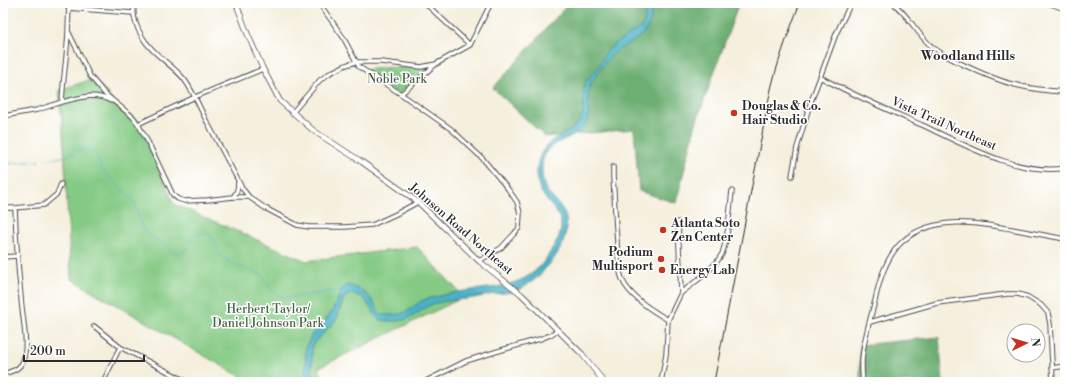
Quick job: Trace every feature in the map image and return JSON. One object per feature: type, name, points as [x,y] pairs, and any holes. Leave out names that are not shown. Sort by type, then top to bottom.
[{"type":"street","points":[[62,102],[63,79],[67,57],[69,3]]},
{"type":"street","points":[[134,3],[133,13],[143,39],[157,55],[174,68],[185,80],[238,181],[249,197],[265,208],[297,225],[309,227],[372,225],[418,202]]},
{"type":"street","name":"Johnson Road Northeast","points":[[236,3],[248,36],[280,101],[314,131],[362,162],[418,202],[479,262],[521,294],[582,354],[604,382]]},
{"type":"street","points":[[319,3],[343,37],[359,67],[401,94],[451,130],[483,159],[517,202],[520,213],[519,228],[501,248],[479,262]]},
{"type":"street","points":[[425,3],[470,45]]},
{"type":"street","points":[[401,94],[436,64],[470,45],[491,3]]},
{"type":"street","points":[[792,176],[797,148],[820,77],[836,34],[851,3]]},
{"type":"street","points":[[894,3],[923,38],[945,56],[998,80],[1027,88],[1065,92]]},
{"type":"street","points":[[1048,3],[1065,9]]},
{"type":"street","points":[[68,8],[133,13]]},
{"type":"street","points":[[68,31],[90,76],[115,103],[133,117],[138,124],[173,195],[184,201],[249,197]]},
{"type":"street","points":[[292,113],[320,80],[330,72],[340,67],[356,62],[382,62],[421,67],[436,64]]},
{"type":"street","points":[[138,124],[195,97],[263,69]]},
{"type":"street","name":"Vista Trail Northeast","points":[[820,77],[889,111],[979,152],[1015,164],[1037,168],[1065,168]]},
{"type":"street","points":[[3,116],[37,110],[62,102],[89,96],[98,96],[115,103]]},
{"type":"street","points":[[613,167],[617,252],[621,276],[626,286],[634,295],[651,309],[668,320]]},
{"type":"street","points":[[233,197],[238,188],[238,181]]},
{"type":"street","points":[[3,208],[44,205],[57,194],[61,184]]},
{"type":"street","points":[[661,382],[666,355],[668,320],[681,293],[704,275],[716,263],[722,254],[728,228],[732,191]]},
{"type":"street","points":[[3,374],[16,369],[22,363],[26,348],[17,256],[15,208]]},
{"type":"street","points":[[678,222],[681,293]]},
{"type":"street","points":[[862,382],[862,360],[866,337],[882,276],[891,257],[902,242],[914,233],[931,226],[969,223],[1065,239]]},
{"type":"street","points":[[3,257],[17,256]]},
{"type":"street","points":[[870,322],[937,303],[994,295],[1018,294],[1028,297],[1041,305],[1048,313],[1053,382]]},
{"type":"street","points":[[94,326],[120,347],[187,382]]},
{"type":"street","points":[[424,382],[466,361],[550,336],[558,330]]},
{"type":"street","points":[[103,382],[120,347]]},
{"type":"street","points":[[1052,368],[1065,366]]},
{"type":"green space","points":[[569,3],[739,3],[696,123],[676,203],[639,191],[634,129],[545,137],[493,88]]},
{"type":"green space","name":"Noble Park","points":[[432,66],[399,94],[377,82],[364,70],[381,68]]},
{"type":"green space","name":"Herbert Taylor/ Daniel Johnson Park","points":[[90,80],[104,89],[119,109],[138,120],[174,204],[306,261],[417,247],[464,297],[318,368],[325,382],[250,382],[71,279],[64,146],[59,90]]},
{"type":"green space","points":[[939,337],[943,382],[860,382],[860,345]]},
{"type":"water","points":[[647,3],[653,3],[647,29],[631,43],[613,54],[591,83],[588,94],[588,118],[586,124],[574,135],[551,147],[547,151],[543,161],[542,177],[546,189],[562,208],[567,223],[562,245],[557,254],[539,276],[518,290],[436,303],[409,318],[399,321],[378,319],[363,297],[350,294],[344,298],[337,319],[312,345],[312,382],[305,382],[306,346],[314,331],[331,313],[341,290],[347,285],[359,289],[368,295],[380,314],[395,315],[406,312],[419,302],[426,299],[459,292],[503,286],[515,282],[525,278],[544,262],[558,238],[561,230],[561,222],[558,214],[546,200],[540,188],[537,173],[539,158],[541,153],[551,141],[572,129],[578,123],[583,113],[584,92],[587,80],[611,47],[641,28],[644,23]]},
{"type":"waterway","points":[[78,151],[83,149],[91,150],[98,159],[102,170],[133,200],[137,207],[138,215],[145,232],[174,252],[181,254],[192,238],[201,233],[212,238],[217,245],[218,250]]},
{"type":"waterway","points":[[46,160],[75,153]]},
{"type":"waterway","points":[[3,164],[39,161]]},
{"type":"waterway","points":[[218,254],[232,264],[263,276],[267,284],[278,296],[288,298],[341,290]]},
{"type":"railway","points":[[714,382],[769,98],[779,62],[800,3]]},
{"type":"place","name":"Douglas & Co. Hair Studio","points":[[734,113]]},
{"type":"place","name":"Atlanta Soto Zen Center","points":[[663,230]]},
{"type":"place","name":"Podium Multisport","points":[[661,259]]},
{"type":"place","name":"Energy Lab","points":[[662,270]]},
{"type":"district","name":"Woodland Hills","points":[[968,56]]}]
